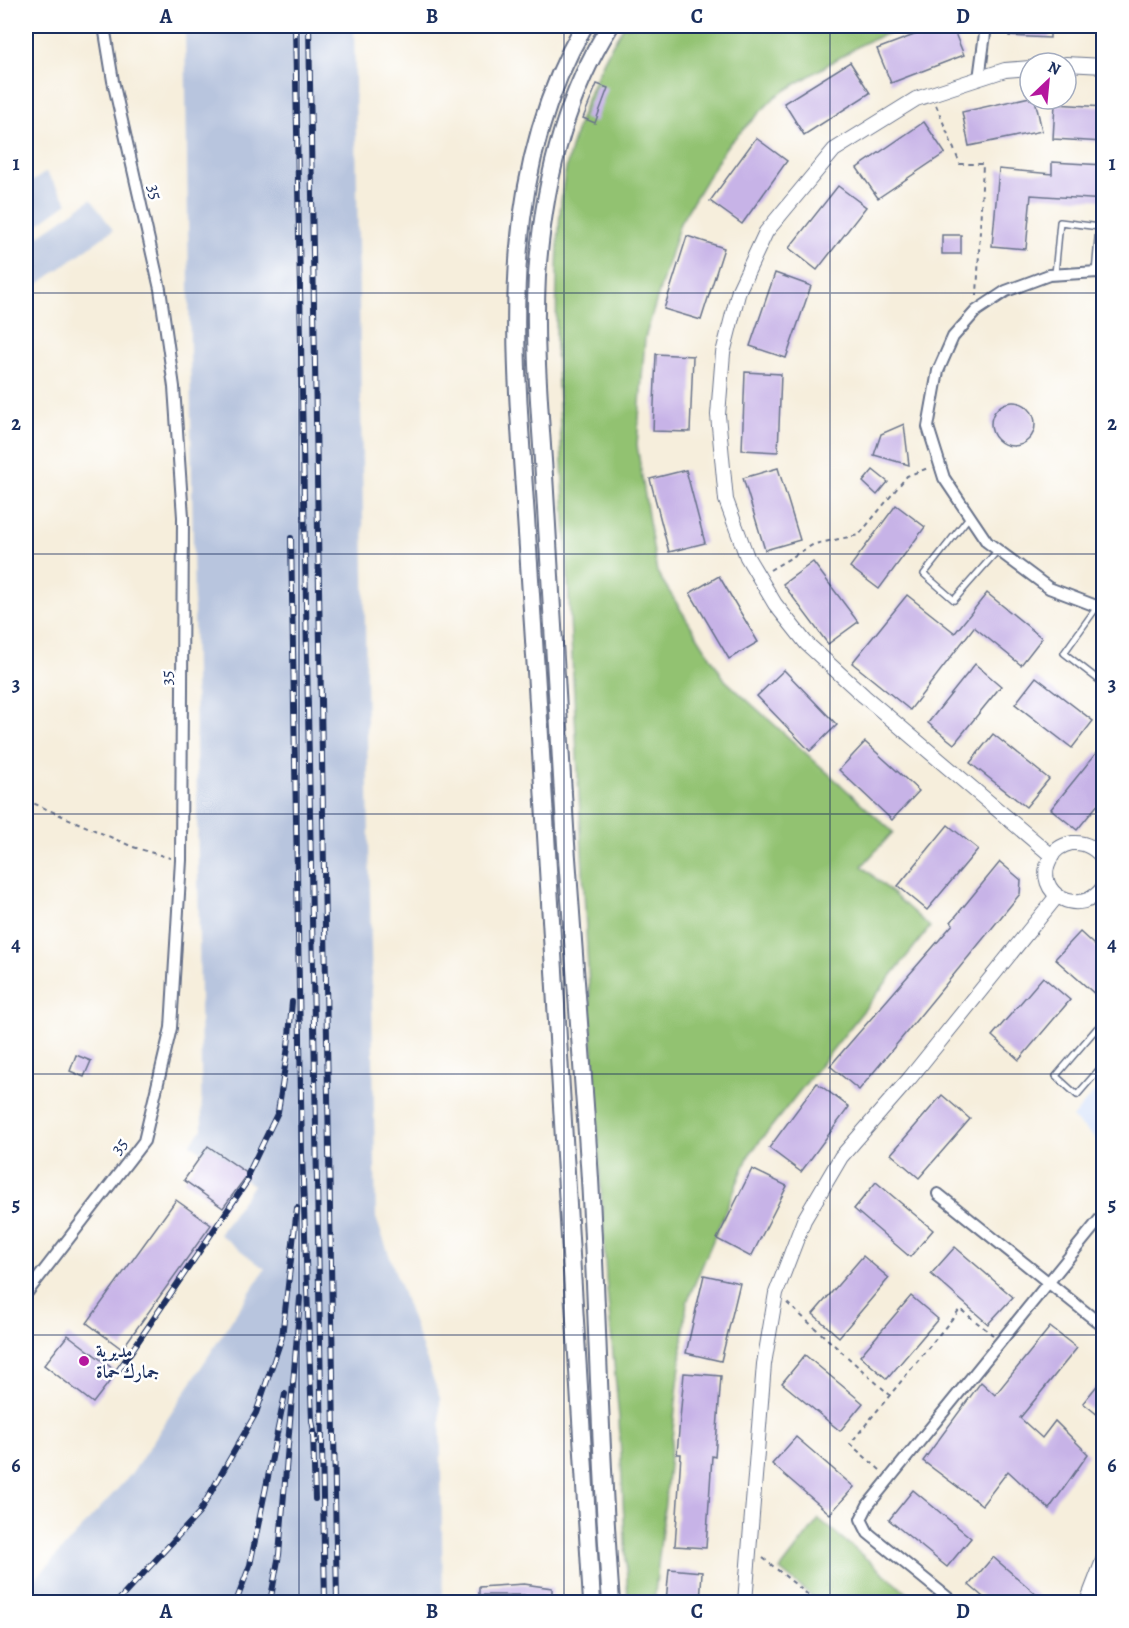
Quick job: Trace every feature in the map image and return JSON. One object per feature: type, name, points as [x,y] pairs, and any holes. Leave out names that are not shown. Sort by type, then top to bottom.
[{"type":"main road","points":[[584,26],[575,41],[542,119],[531,159],[516,280],[516,363],[592,1602]]},
{"type":"main road","points":[[610,26],[574,97],[556,150],[545,206],[537,276],[536,339],[556,704],[590,1177],[603,1506],[611,1602]]},
{"type":"street","name":"35","points":[[26,1294],[144,1141],[171,1028],[181,860],[183,516],[174,387],[160,288],[113,81],[104,26]]},
{"type":"street","points":[[980,79],[986,26]]},
{"type":"street","points":[[1078,65],[1104,66]]},
{"type":"street","points":[[1018,69],[1005,70],[916,99],[834,150],[766,232],[739,290],[723,353],[718,415],[726,500],[747,557],[775,604],[806,644],[1052,856]]},
{"type":"street","points":[[1099,273],[1049,275],[1006,291],[976,311],[953,337],[938,371],[928,427],[944,478],[987,542],[1049,588],[1100,608]]},
{"type":"street","points":[[1101,851],[1078,843],[1059,848],[1048,864],[1047,881],[1057,896],[1065,901],[1083,902],[1102,892]]},
{"type":"street","points":[[745,1602],[764,1364],[776,1293],[804,1220],[841,1157],[910,1078],[1057,896]]},
{"type":"street","points":[[938,1194],[1104,1327]]},
{"type":"street","points":[[953,1602],[868,1533],[861,1520],[868,1505],[889,1478],[1046,1282],[1104,1214]]},
{"type":"street","points":[[1087,1602],[1104,1558]]},
{"type":"lane","points":[[1055,274],[1060,222],[1099,227],[1099,273]]},
{"type":"lane","points":[[970,516],[924,574],[954,600],[998,550]]},
{"type":"lane","points":[[1100,608],[1064,653],[1104,684]]},
{"type":"lane","points":[[1104,1034],[1097,1028],[1056,1076],[1077,1095],[1104,1065]]},
{"type":"path","points":[[932,94],[960,164],[983,164],[976,311]]},
{"type":"path","points":[[759,576],[814,544],[859,535],[907,476],[940,464]]},
{"type":"path","points":[[26,800],[133,848],[181,860]]},
{"type":"path","points":[[776,1293],[890,1395]]},
{"type":"path","points":[[889,1478],[850,1444],[960,1309],[1000,1341]]},
{"type":"path","points":[[750,1546],[816,1602]]},
{"type":"shaded area","points":[[185,26],[354,26],[376,1218],[440,1398],[443,1602],[26,1602],[26,1589],[133,1472],[265,1269],[219,1234],[253,1185],[190,1144],[202,1130]]},
{"type":"shaded area","points":[[46,172],[68,203],[26,233],[26,186]]},
{"type":"shaded area","points":[[91,199],[113,230],[26,293],[26,245]]},
{"type":"shaded area","points":[[1103,1081],[1103,1145],[1072,1118]]},
{"type":"green space","points":[[624,26],[906,26],[862,44],[776,96],[726,147],[680,223],[645,338],[637,445],[657,572],[725,680],[893,832],[862,866],[930,927],[749,1155],[687,1302],[654,1602],[628,1602],[619,1418],[606,1278],[588,969],[556,345],[557,269],[565,173],[585,106],[603,62]]},
{"type":"green space","points":[[819,1519],[918,1602],[819,1602],[780,1570]]},
{"type":"building","points":[[938,26],[952,26],[964,55],[891,83],[877,49]]},
{"type":"building","points":[[1010,26],[1050,26],[1050,38],[1009,36]]},
{"type":"building","points":[[850,62],[870,93],[804,135],[784,103]]},
{"type":"building","points":[[597,84],[608,88],[595,123],[583,118]]},
{"type":"building","points":[[1018,100],[1018,111],[1038,111],[1042,131],[969,146],[962,112]]},
{"type":"building","points":[[1078,105],[1104,107],[1104,142],[1053,139],[1055,111],[1078,111]]},
{"type":"building","points":[[924,122],[945,153],[878,198],[857,168]]},
{"type":"building","points":[[756,138],[787,161],[742,224],[710,201]]},
{"type":"building","points":[[1052,162],[1104,165],[1104,200],[1031,195],[1026,249],[992,246],[999,169],[1052,174]]},
{"type":"building","points":[[838,186],[866,207],[817,270],[789,248]]},
{"type":"building","points":[[942,235],[961,235],[961,254],[942,254]]},
{"type":"building","points":[[687,236],[724,248],[701,320],[664,309]]},
{"type":"building","points":[[775,273],[811,286],[786,358],[750,346]]},
{"type":"building","points":[[656,354],[693,356],[690,432],[653,431]]},
{"type":"building","points":[[745,372],[781,374],[778,452],[742,450]]},
{"type":"building","points":[[1013,402],[1028,409],[1035,424],[1028,439],[1013,446],[998,439],[991,424],[998,409]]},
{"type":"building","points":[[904,424],[909,465],[874,455],[881,434]]},
{"type":"building","points":[[778,468],[800,540],[765,550],[743,478]]},
{"type":"building","points":[[686,470],[705,543],[669,552],[650,479]]},
{"type":"building","points":[[873,470],[888,482],[877,495],[863,482]]},
{"type":"building","points":[[896,505],[925,527],[879,589],[850,567]]},
{"type":"building","points":[[813,562],[858,622],[828,644],[783,584]]},
{"type":"building","points":[[719,576],[758,642],[729,659],[690,593]]},
{"type":"building","points":[[987,593],[1042,638],[1021,665],[974,627],[910,710],[852,663],[907,595],[955,633]]},
{"type":"building","points":[[975,664],[1001,686],[954,744],[928,723]]},
{"type":"building","points":[[784,670],[837,725],[810,751],[757,696]]},
{"type":"building","points":[[1036,677],[1093,721],[1072,748],[1015,704]]},
{"type":"building","points":[[993,734],[1049,779],[1026,807],[970,763]]},
{"type":"building","points":[[865,742],[919,791],[892,820],[839,770]]},
{"type":"building","points":[[1097,752],[1104,757],[1104,797],[1077,830],[1051,809]]},
{"type":"building","points":[[948,825],[978,849],[927,910],[898,886]]},
{"type":"building","points":[[1000,862],[1021,880],[1020,894],[859,1090],[830,1066],[953,924],[951,922]]},
{"type":"building","points":[[1080,932],[1104,954],[1104,1002],[1055,959]]},
{"type":"building","points":[[1043,977],[1070,1000],[1019,1060],[992,1036]]},
{"type":"building","points":[[76,1055],[91,1061],[84,1077],[70,1071]]},
{"type":"building","points":[[817,1083],[849,1107],[801,1172],[769,1148]]},
{"type":"building","points":[[942,1095],[970,1119],[919,1178],[891,1154]]},
{"type":"building","points":[[208,1146],[248,1174],[223,1208],[184,1180]]},
{"type":"building","points":[[752,1169],[787,1186],[751,1257],[717,1239]]},
{"type":"building","points":[[876,1182],[933,1230],[910,1257],[854,1209]]},
{"type":"building","points":[[176,1200],[211,1225],[122,1349],[87,1323]]},
{"type":"building","points":[[955,1247],[1013,1297],[988,1324],[931,1274]]},
{"type":"building","points":[[863,1256],[889,1278],[839,1337],[813,1314]]},
{"type":"building","points":[[704,1275],[740,1283],[721,1361],[686,1353]]},
{"type":"building","points":[[911,1296],[938,1319],[887,1379],[860,1356]]},
{"type":"building","points":[[1050,1327],[1077,1348],[1020,1418],[1042,1438],[1055,1421],[1088,1454],[1049,1509],[1008,1471],[982,1505],[923,1461],[981,1382],[995,1395]]},
{"type":"building","points":[[68,1335],[117,1372],[93,1403],[44,1365]]},
{"type":"building","points":[[805,1355],[863,1403],[840,1431],[782,1383]]},
{"type":"building","points":[[684,1373],[721,1376],[715,1457],[712,1456],[706,1548],[675,1546],[681,1454],[677,1454]]},
{"type":"building","points":[[1104,1377],[1104,1420],[1083,1403]]},
{"type":"building","points":[[796,1437],[854,1487],[830,1514],[772,1464]]},
{"type":"building","points":[[913,1490],[971,1538],[947,1567],[889,1520]]},
{"type":"building","points":[[993,1557],[1045,1602],[989,1602],[969,1585]]},
{"type":"building","points":[[669,1569],[702,1572],[700,1602],[666,1602]]},
{"type":"building","points":[[524,1584],[552,1588],[552,1596],[543,1596],[544,1602],[523,1602],[524,1595],[479,1595],[479,1587]]},
{"type":"railway","points":[[295,26],[325,1602]]},
{"type":"railway","points":[[309,26],[337,1602]]},
{"type":"railway","points":[[291,538],[302,1154],[312,1421],[316,1441]]},
{"type":"railway","points":[[118,1371],[248,1180],[248,1174],[278,1112],[292,1002]]},
{"type":"railway","points":[[117,1602],[199,1513],[256,1413],[282,1337],[297,1208]]},
{"type":"railway","points":[[270,1602],[279,1555],[300,1298]]},
{"type":"railway","points":[[236,1602],[250,1565],[285,1394]]},
{"type":"railway","points":[[313,1433],[315,1499]]},
{"type":"place","name":"مديرية جمارك حماة","points":[[84,1361]]}]
